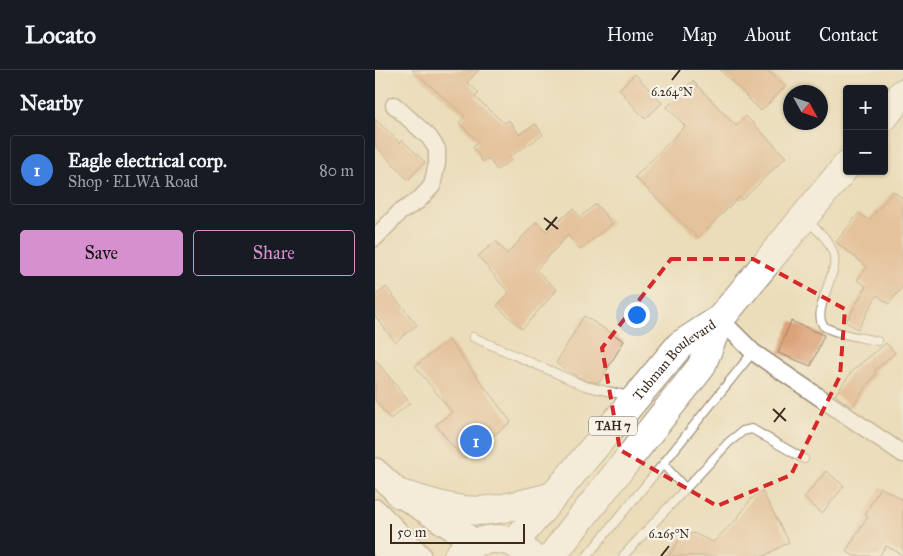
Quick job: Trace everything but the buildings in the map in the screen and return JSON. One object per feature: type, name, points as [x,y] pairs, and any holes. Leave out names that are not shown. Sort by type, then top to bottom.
[{"type":"highway","points":[[888,112],[903,93]]},
{"type":"highway","name":"Tubman Boulevard","points":[[552,556],[701,366],[721,319],[843,170]]},
{"type":"highway","name":"Tubman Boulevard","points":[[522,550],[554,496],[680,345],[721,319]]},
{"type":"highway","points":[[400,494],[444,507],[472,511],[490,510],[554,496]]},
{"type":"highway","points":[[375,521],[390,556]]},
{"type":"highway","points":[[466,549],[488,539],[501,539],[522,550]]},
{"type":"main road","points":[[375,471],[466,549]]},
{"type":"main road","points":[[375,512],[418,556]]},
{"type":"street","points":[[375,238],[400,212],[418,201],[431,186],[437,163],[437,149],[429,137],[394,105]]},
{"type":"street","points":[[721,319],[753,352],[903,454]]},
{"type":"lane","points":[[804,218],[825,236],[833,251],[834,265],[823,302],[820,316],[821,323],[834,331],[877,341]]},
{"type":"lane","points":[[473,337],[585,386],[636,398]]},
{"type":"lane","points":[[587,556],[753,352]]},
{"type":"lane","points":[[623,556],[729,442],[743,431],[752,429],[804,459]]},
{"type":"lane","points":[[663,464],[685,488]]},
{"type":"highlighted area","points":[[671,259],[753,259],[845,309],[840,376],[791,475],[717,506],[620,450],[602,348]]},
{"type":"place","name":"Eagle electrical corp.","points":[[476,441]]}]
